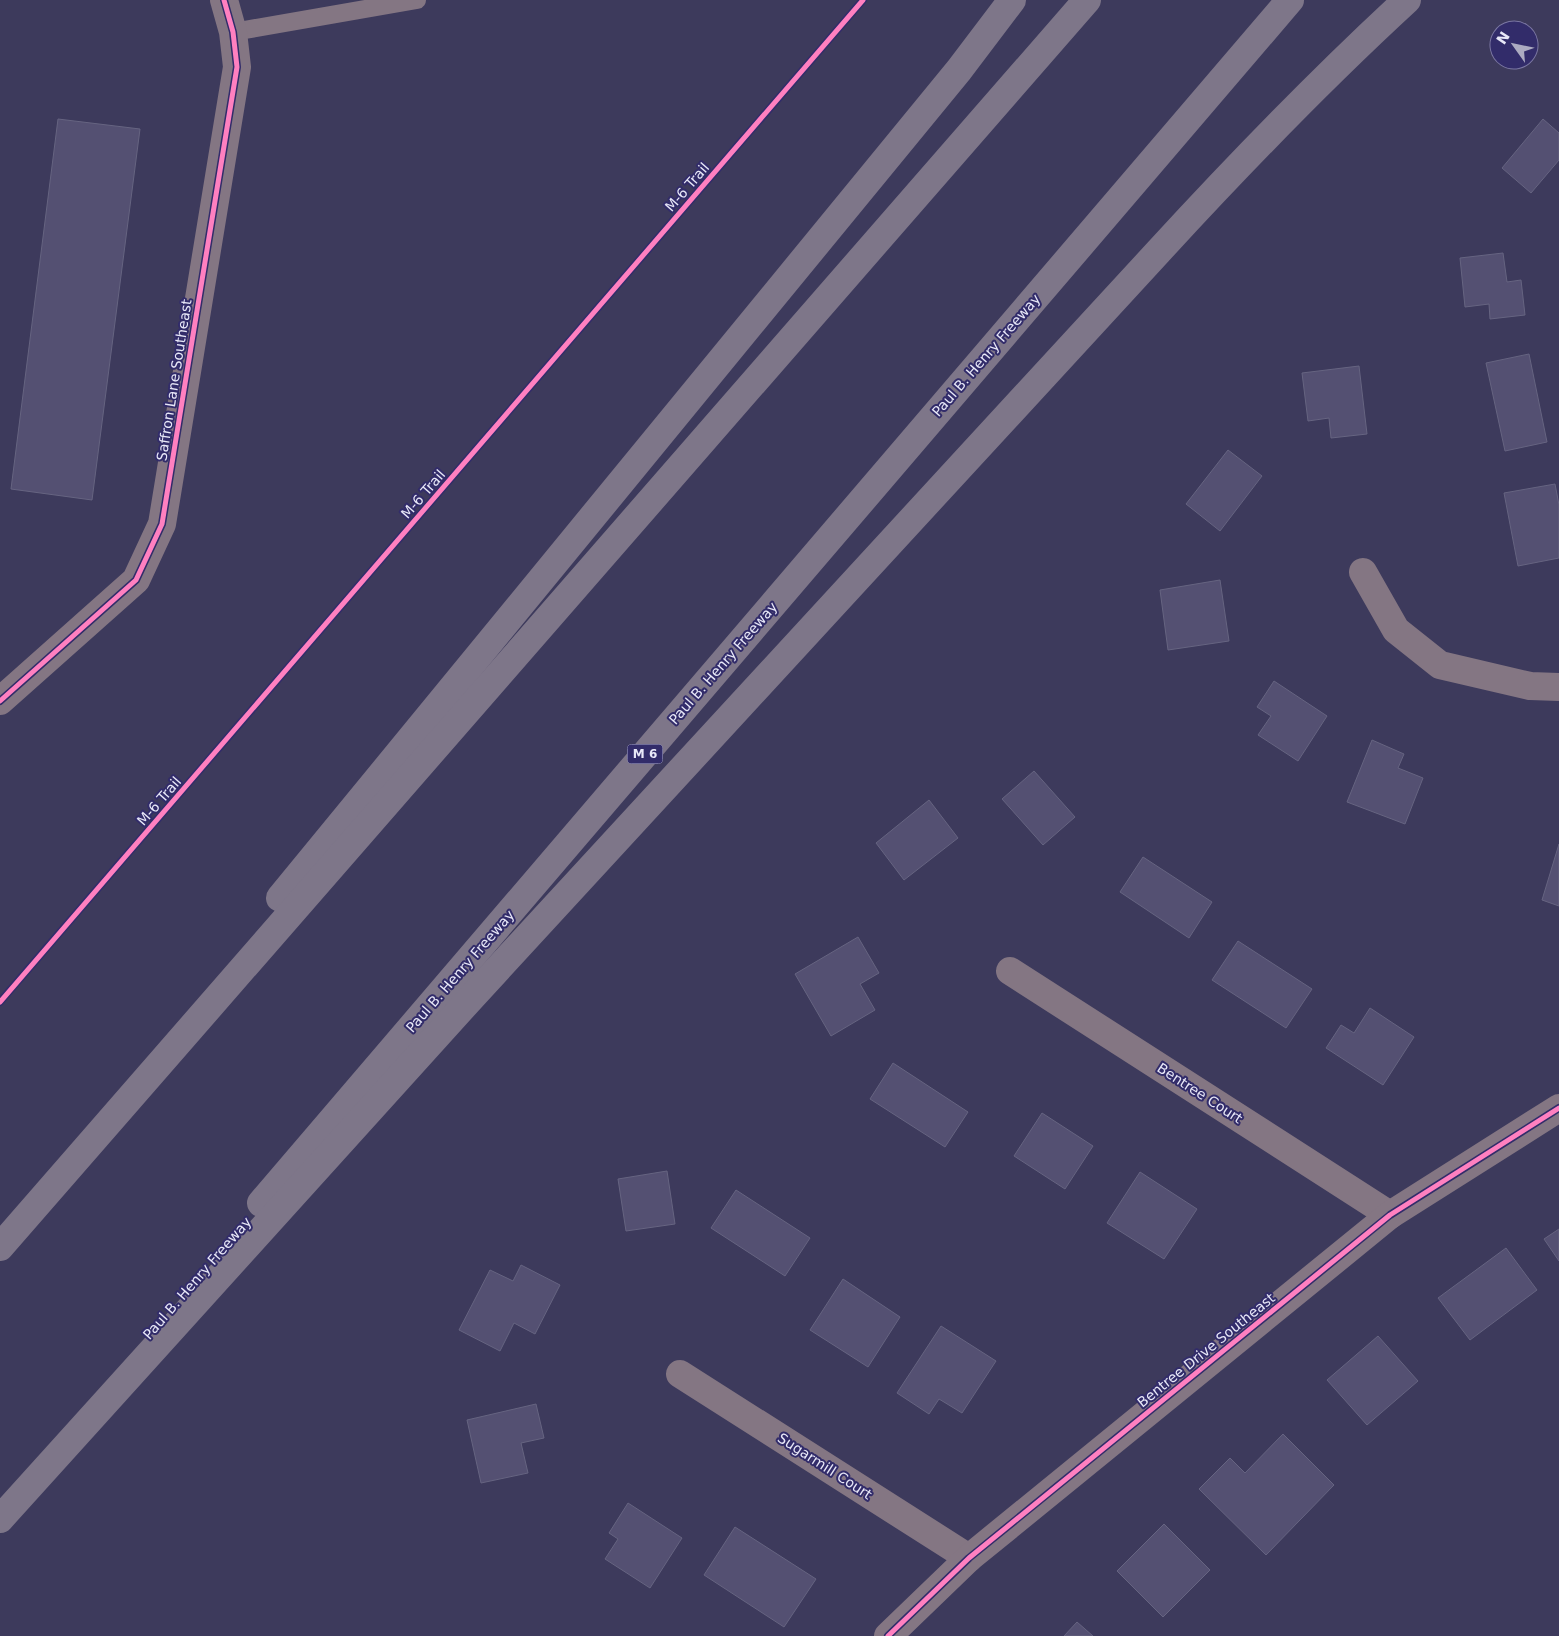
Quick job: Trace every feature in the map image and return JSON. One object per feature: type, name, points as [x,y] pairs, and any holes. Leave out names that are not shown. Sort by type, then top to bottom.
[{"type":"highway","points":[[0,1241],[959,70],[1012,0]]},
{"type":"highway","points":[[0,1247],[1087,0]]},
{"type":"highway","name":"Paul B. Henry Freeway","points":[[0,1508],[1290,0]]},
{"type":"highway","points":[[0,1519],[472,997],[1164,245],[1253,149],[1355,48],[1407,0]]},
{"type":"street","name":"Saffron Lane Southeast","points":[[0,701],[136,580],[162,524],[237,68],[233,32],[224,0]]},
{"type":"street","points":[[1363,572],[1396,630],[1440,664],[1530,686],[1559,687]]},
{"type":"street","name":"Bentree Court","points":[[1010,971],[1390,1215]]},
{"type":"street","name":"Bentree Drive Southeast","points":[[888,1636],[969,1558],[1390,1215],[1559,1108]]},
{"type":"street","name":"Sugarmill Court","points":[[680,1374],[969,1558]]},
{"type":"lane","points":[[233,32],[417,0]]},
{"type":"building","points":[[58,119],[140,129],[92,500],[11,489]]},
{"type":"building","points":[[1543,119],[1559,133],[1559,160],[1531,193],[1502,168]]},
{"type":"building","points":[[1503,253],[1507,282],[1521,280],[1525,315],[1490,319],[1489,304],[1465,307],[1460,258]]},
{"type":"building","points":[[1529,354],[1547,442],[1505,451],[1486,363]]},
{"type":"building","points":[[1359,366],[1367,434],[1331,438],[1329,418],[1308,421],[1302,373]]},
{"type":"building","points":[[1228,450],[1262,476],[1220,531],[1186,504]]},
{"type":"building","points":[[1555,484],[1559,505],[1559,558],[1518,566],[1504,493]]},
{"type":"building","points":[[1220,580],[1229,641],[1168,650],[1160,590]]},
{"type":"building","points":[[1274,681],[1327,716],[1298,761],[1258,735],[1271,716],[1257,707]]},
{"type":"building","points":[[1372,740],[1404,754],[1398,768],[1423,778],[1405,824],[1347,802]]},
{"type":"building","points":[[1034,771],[1075,817],[1043,845],[1002,799]]},
{"type":"building","points":[[929,800],[958,838],[904,880],[876,843]]},
{"type":"building","points":[[1559,844],[1559,906],[1542,900]]},
{"type":"building","points":[[1143,857],[1212,902],[1189,938],[1120,892]]},
{"type":"building","points":[[858,937],[879,973],[860,984],[875,1010],[831,1036],[795,974]]},
{"type":"building","points":[[1238,941],[1312,989],[1286,1028],[1212,980]]},
{"type":"building","points":[[1370,1008],[1414,1037],[1383,1085],[1326,1048],[1341,1025],[1354,1033]]},
{"type":"building","points":[[893,1063],[968,1112],[945,1147],[870,1099]]},
{"type":"building","points":[[1042,1113],[1093,1146],[1065,1189],[1014,1156]]},
{"type":"building","points":[[667,1171],[675,1224],[626,1231],[618,1179]]},
{"type":"building","points":[[1140,1172],[1197,1209],[1164,1259],[1107,1223]]},
{"type":"building","points":[[736,1190],[810,1238],[785,1276],[711,1228]]},
{"type":"building","points":[[1559,1229],[1559,1261],[1544,1239]]},
{"type":"building","points":[[1506,1248],[1537,1290],[1470,1340],[1438,1298]]},
{"type":"building","points":[[521,1265],[560,1285],[535,1334],[514,1323],[500,1351],[459,1330],[490,1270],[513,1281]]},
{"type":"building","points":[[843,1279],[900,1317],[868,1367],[810,1330]]},
{"type":"building","points":[[941,1326],[996,1361],[962,1413],[939,1399],[929,1414],[897,1393]]},
{"type":"building","points":[[1378,1336],[1418,1381],[1367,1425],[1327,1380]]},
{"type":"building","points":[[536,1404],[544,1438],[521,1443],[528,1473],[481,1483],[467,1420]]},
{"type":"building","points":[[1283,1434],[1334,1485],[1266,1555],[1199,1489],[1230,1458],[1245,1473]]},
{"type":"building","points":[[628,1503],[682,1538],[650,1588],[605,1559],[618,1539],[609,1533]]},
{"type":"building","points":[[1164,1524],[1210,1570],[1163,1617],[1117,1571]]},
{"type":"building","points":[[735,1527],[816,1579],[784,1627],[704,1575]]},
{"type":"building","points":[[1077,1622],[1093,1636],[1064,1636]]},
{"type":"cycle path","points":[[0,701],[136,580],[162,524],[237,67],[233,32],[224,0]]},
{"type":"cycle path","name":"M-6 Trail","points":[[0,1002],[863,0]]},
{"type":"cycle path","points":[[888,1636],[969,1558],[1390,1215],[1559,1108]]}]
